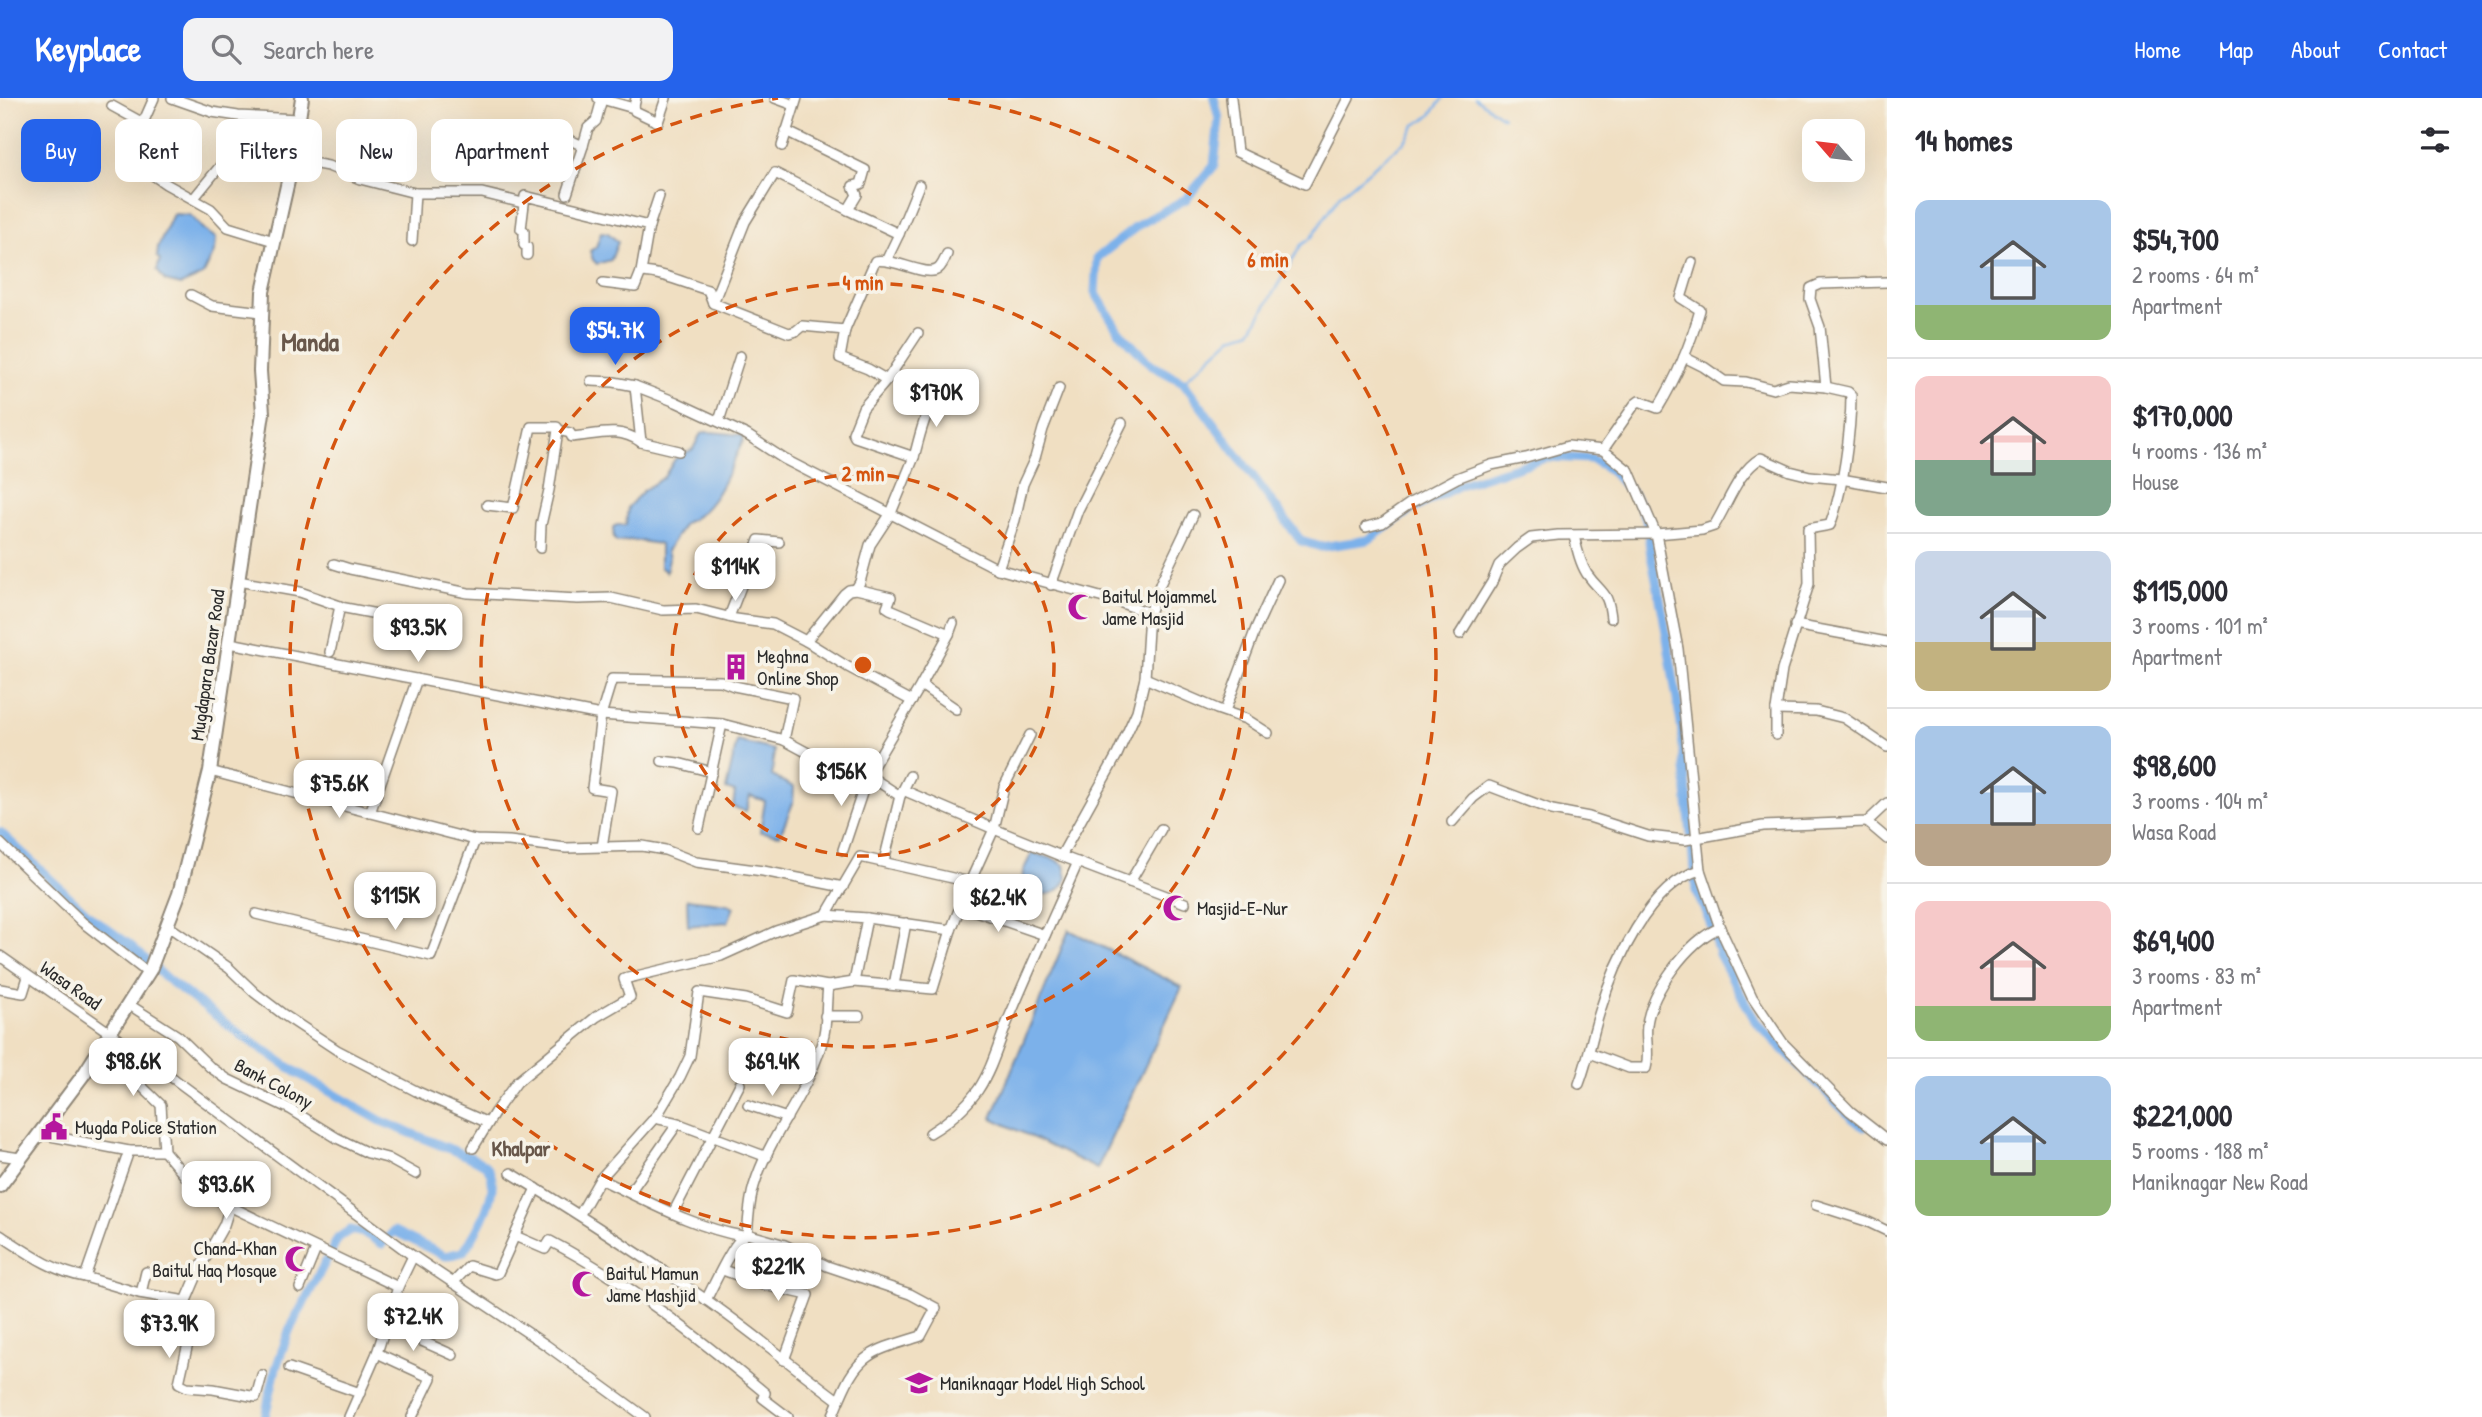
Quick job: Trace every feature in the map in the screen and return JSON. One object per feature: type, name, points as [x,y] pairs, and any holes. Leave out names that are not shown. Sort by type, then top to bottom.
[{"type":"street","points":[[145,119],[154,98]]},
{"type":"street","points":[[172,98],[225,114],[298,119]]},
{"type":"street","name":"Mugdapara Bazar Road","points":[[298,119],[302,98]]},
{"type":"street","points":[[635,102],[635,111],[658,122],[666,98]]},
{"type":"street","points":[[775,98],[796,102],[782,146]]},
{"type":"street","points":[[1231,98],[1237,152],[1305,184],[1349,98]]},
{"type":"street","points":[[567,194],[588,128],[596,121],[600,99],[630,107],[635,102]]},
{"type":"street","points":[[112,106],[136,119]]},
{"type":"street","points":[[786,131],[865,170],[861,184],[853,186],[857,195],[848,210]]},
{"type":"street","points":[[573,141],[583,146]]},
{"type":"street","points":[[322,165],[360,179],[415,193],[482,193],[523,202]]},
{"type":"street","points":[[194,198],[216,171]]},
{"type":"street","points":[[713,303],[745,222],[775,173],[899,234]]},
{"type":"street","points":[[163,182],[211,209],[228,227],[274,241]]},
{"type":"street","name":"Mugdapara Bazar Road","points":[[0,1186],[84,1074],[110,1034],[151,966],[179,894],[210,771],[230,643],[263,413],[260,371],[263,292],[288,182]]},
{"type":"street","points":[[887,259],[919,185]]},
{"type":"street","points":[[412,241],[415,193]]},
{"type":"street","points":[[603,283],[635,287],[642,272],[649,226],[659,196]]},
{"type":"street","points":[[527,255],[524,231],[521,229],[525,197],[649,226]]},
{"type":"street","points":[[887,380],[840,358],[845,330],[873,263],[887,259],[930,272],[940,268],[947,254]]},
{"type":"street","points":[[1603,450],[1635,404],[1639,401],[1658,408],[1675,379],[1700,310],[1681,298],[1692,262]]},
{"type":"street","points":[[642,272],[669,276],[687,285],[708,290],[713,303],[789,332],[802,326],[845,330]]},
{"type":"street","points":[[1826,387],[1819,327],[1810,299],[1811,288],[1820,284],[1887,282]]},
{"type":"street","points":[[191,295],[212,306],[262,312]]},
{"type":"street","points":[[914,457],[855,437],[853,433],[863,408],[887,380],[918,333]]},
{"type":"street","points":[[719,421],[740,356]]},
{"type":"street","points":[[1684,357],[1724,381],[1746,382],[1773,389],[1789,384],[1826,387],[1849,392],[1851,395],[1835,512],[1830,524],[1808,529],[1809,584],[1782,670],[1776,710],[1776,735]]},
{"type":"street","points":[[591,382],[635,386],[719,421],[784,459],[998,569],[1149,613]]},
{"type":"street","points":[[635,386],[641,442]]},
{"type":"street","points":[[998,569],[1015,520],[1023,484],[1035,458],[1059,388]]},
{"type":"street","points":[[856,589],[870,545],[891,513],[914,457],[923,421],[934,400],[944,391]]},
{"type":"street","points":[[1051,584],[1078,510],[1122,423]]},
{"type":"street","points":[[487,505],[513,508],[531,427],[557,427],[572,436],[614,432],[679,451]]},
{"type":"street","points":[[540,548],[541,525],[559,430]]},
{"type":"street","points":[[1366,527],[1382,523],[1434,489],[1491,465],[1568,446],[1603,450],[1629,471],[1654,534],[1678,649],[1695,872],[1716,930],[1752,997],[1783,1043],[1850,1111],[1887,1140]]},
{"type":"street","points":[[1460,634],[1492,582],[1499,565],[1531,538],[1551,535],[1641,535],[1702,530],[1714,526],[1737,484],[1747,470],[1761,458],[1800,474],[1887,487]]},
{"type":"street","points":[[1061,856],[1117,755],[1137,711],[1145,678],[1149,613],[1194,515]]},
{"type":"street","points":[[1574,536],[1579,558],[1587,574],[1609,598],[1611,618]]},
{"type":"street","points":[[729,617],[759,540],[779,542]]},
{"type":"street","points":[[334,564],[468,593],[578,599],[611,598],[663,610],[696,609],[773,624],[912,701]]},
{"type":"street","points":[[1225,711],[1256,628],[1278,580]]},
{"type":"street","points":[[238,581],[300,592],[340,607],[403,619]]},
{"type":"street","points":[[806,641],[844,594],[856,589],[891,597],[887,607],[890,609],[949,634]]},
{"type":"street","points":[[330,652],[340,607]]},
{"type":"street","points":[[843,850],[868,775],[921,685],[953,623]]},
{"type":"street","points":[[1795,625],[1887,642]]},
{"type":"street","points":[[230,643],[601,715],[722,724],[784,740],[868,775],[902,793],[1185,903]]},
{"type":"street","points":[[1145,678],[1246,719],[1268,733]]},
{"type":"street","points":[[370,813],[417,679]]},
{"type":"street","points":[[602,847],[611,791],[592,788],[601,715],[612,679],[721,681],[734,687],[793,698],[784,740]]},
{"type":"street","points":[[921,685],[956,709]]},
{"type":"street","points":[[1776,710],[1816,711],[1844,718],[1887,747]]},
{"type":"street","points":[[699,828],[722,724]]},
{"type":"street","points":[[580,1214],[600,1179],[654,1118],[680,1077],[690,1056],[699,992],[746,999],[787,1012],[794,981],[828,986],[854,982],[933,989],[951,930],[994,830],[1004,787],[1030,734]]},
{"type":"street","points":[[662,761],[712,772]]},
{"type":"street","points":[[210,771],[475,840],[566,848],[642,846],[665,850],[696,862],[763,871],[843,887]]},
{"type":"street","points":[[884,861],[902,793],[911,776]]},
{"type":"street","points":[[1452,822],[1473,798],[1489,786],[1552,810],[1589,817],[1648,836],[1691,839],[1763,826],[1867,822],[1887,803]]},
{"type":"street","points":[[1867,822],[1887,839]]},
{"type":"street","points":[[1130,882],[1161,828]]},
{"type":"street","points":[[256,914],[431,956],[475,840]]},
{"type":"street","points":[[0,842],[82,922],[151,966]]},
{"type":"street","points":[[826,915],[860,857],[970,882]]},
{"type":"street","points":[[930,1133],[947,1123],[978,1090],[990,1068],[1010,1014],[1078,862]]},
{"type":"street","points":[[1579,1084],[1590,1053],[1599,1013],[1621,957],[1652,905],[1674,882],[1695,872]]},
{"type":"street","points":[[961,906],[1045,935]]},
{"type":"street","points":[[473,1148],[517,1082],[596,1017],[630,997],[624,979],[721,956],[776,931],[826,915],[951,930]]},
{"type":"street","points":[[854,982],[867,918]]},
{"type":"street","points":[[894,985],[906,923]]},
{"type":"street","points":[[168,926],[229,968],[255,993],[284,1015],[337,1050],[416,1091],[488,1123]]},
{"type":"street","points":[[1590,1053],[1629,1068],[1646,1068],[1649,1056],[1647,1024],[1653,1003],[1688,949],[1716,930]]},
{"type":"street","name":"Wasa Road","points":[[0,956],[143,1056],[414,1256]]},
{"type":"street","points":[[0,989],[23,993],[28,977]]},
{"type":"street","points":[[706,1300],[732,1251],[744,1235],[754,1185],[811,1071],[824,1034],[828,986]]},
{"type":"street","name":"Bank Colony","points":[[128,1004],[178,1036],[210,1067],[227,1079],[290,1109],[337,1138],[368,1153],[387,1158],[416,1174]]},
{"type":"street","points":[[825,1016],[859,1016]]},
{"type":"street","points":[[143,1056],[131,1076],[161,1105],[164,1151],[186,1177],[230,1206],[398,1287]]},
{"type":"street","points":[[673,1213],[740,1084]]},
{"type":"street","points":[[748,1105],[787,1118]]},
{"type":"street","points":[[654,1118],[678,1123],[767,1157]]},
{"type":"street","points":[[629,1192],[678,1123]]},
{"type":"street","points":[[40,1134],[129,1151],[164,1151]]},
{"type":"street","points":[[85,1277],[129,1151]]},
{"type":"street","points":[[0,1155],[20,1158]]},
{"type":"street","points":[[511,1173],[580,1214],[706,1300],[838,1400]]},
{"type":"street","points":[[600,1179],[673,1213],[727,1233],[785,1245],[827,1266],[891,1286],[936,1308],[920,1336],[869,1356],[858,1366],[838,1400],[832,1417]]},
{"type":"street","points":[[453,1283],[469,1266],[498,1273],[536,1188]]},
{"type":"street","points":[[1816,1205],[1866,1221],[1887,1231]]},
{"type":"street","points":[[230,1206],[224,1225],[201,1266],[186,1301],[189,1339],[179,1383],[187,1387],[213,1388],[256,1397],[262,1375]]},
{"type":"street","points":[[0,1235],[32,1258],[59,1271],[141,1293],[186,1301]]},
{"type":"street","points":[[515,1236],[545,1249],[550,1241],[632,1292],[700,1339],[765,1393],[763,1398],[788,1417]]},
{"type":"street","points":[[300,1288],[318,1250]]},
{"type":"street","points":[[349,1417],[377,1353],[398,1287],[414,1256],[546,1345],[645,1417]]},
{"type":"street","points":[[723,1270],[808,1295],[784,1360]]},
{"type":"street","points":[[141,1293],[146,1272]]},
{"type":"street","points":[[386,1325],[453,1355]]},
{"type":"street","points":[[377,1353],[430,1378],[412,1417]]},
{"type":"street","points":[[289,1368],[360,1393]]},
{"type":"water","points":[[173,214],[190,215],[216,238],[215,250],[203,275],[181,285],[165,281],[157,270],[160,260],[157,257],[158,247]]},
{"type":"water","points":[[601,232],[608,233],[618,242],[611,260],[597,264],[590,251],[596,247]]},
{"type":"water","points":[[705,432],[740,435],[743,436],[743,441],[713,500],[695,518],[684,523],[667,551],[669,558],[666,572],[660,567],[660,544],[632,540],[617,542],[614,539],[613,527],[626,525],[628,507],[644,490],[664,477],[675,459],[693,449],[700,435]]},
{"type":"water","points":[[737,741],[774,750],[772,776],[794,787],[793,803],[780,835],[760,832],[765,801],[750,796],[746,811],[733,807],[735,792],[726,789]]},
{"type":"water","points":[[1032,853],[1054,859],[1064,865],[1067,878],[1059,890],[1041,894],[1022,885],[1023,871]]},
{"type":"water","points":[[687,899],[734,907],[728,922],[688,926]]},
{"type":"water","points":[[1069,930],[1182,987],[1097,1169],[992,1118]]},
{"type":"waterway","points":[[1214,98],[1219,119],[1214,166],[1186,199],[1140,224],[1097,258],[1095,292],[1118,330],[1151,365],[1183,382],[1301,541],[1321,547],[1368,540],[1409,511],[1462,484],[1549,457],[1591,459],[1606,467],[1619,479],[1635,497],[1646,518],[1681,724],[1696,891],[1710,922],[1719,954],[1756,1022],[1864,1127]]},
{"type":"waterway","points":[[1183,382],[1232,337],[1251,331],[1301,245],[1311,238],[1340,195],[1405,141],[1415,125],[1430,116],[1443,98]]},
{"type":"waterway","points":[[1475,98],[1503,117]]},
{"type":"waterway","points":[[0,832],[92,918],[130,945],[167,979],[240,1034],[296,1072],[381,1121],[472,1158],[486,1166],[491,1175],[492,1185],[486,1210],[463,1252],[445,1256],[394,1231],[382,1244],[364,1233],[350,1230],[338,1238],[289,1331],[276,1368],[265,1417]]},
{"type":"place","name":"Baitul Mojammel Jame Masjid","points":[[1081,607]]},
{"type":"place","name":"Meghna Online Shop","points":[[736,667]]},
{"type":"place","name":"Masjid-E-Nur","points":[[1176,908]]},
{"type":"place","name":"Mugda Police Station","points":[[54,1127]]},
{"type":"place","name":"Chand-Khan Baitul Haq Mosque","points":[[298,1259]]},
{"type":"place","name":"Baitul Mamun Jame Mashjid","points":[[585,1284]]},
{"type":"place","name":"Maniknagar Model High School","points":[[919,1383]]},
{"type":"district","name":"Manda","points":[[310,342]]},
{"type":"district","name":"Khalpar","points":[[521,1149]]}]
